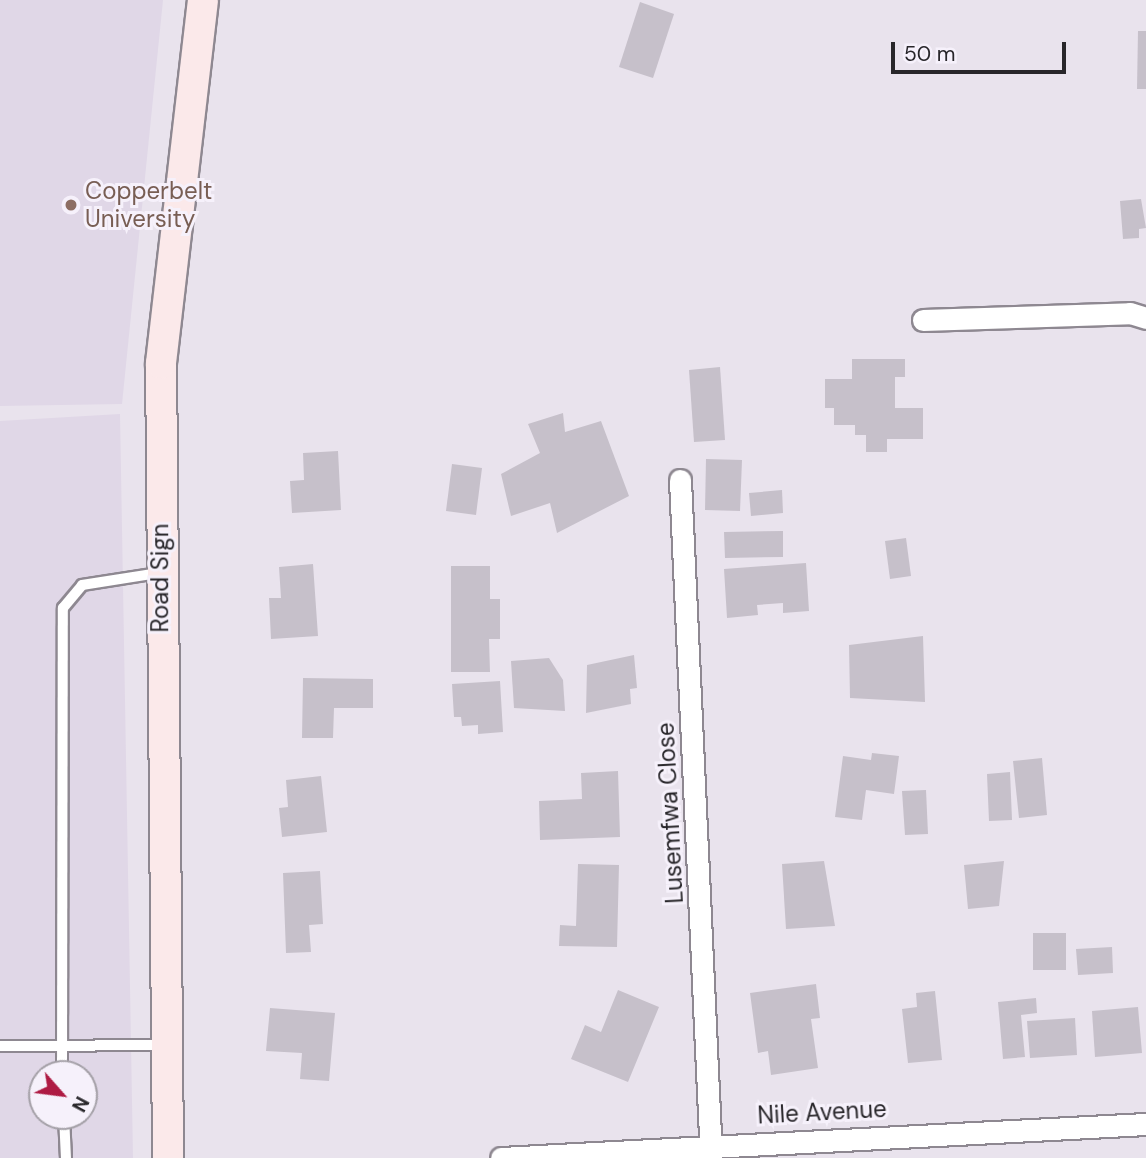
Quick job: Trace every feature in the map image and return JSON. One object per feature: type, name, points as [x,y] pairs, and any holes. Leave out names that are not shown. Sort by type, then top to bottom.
[{"type":"main road","name":"Road Sign","points":[[168,1158],[159,573],[161,363],[203,0]]},
{"type":"street","points":[[923,320],[1130,313],[1146,318]]},
{"type":"street","name":"Lusemfwa Close","points":[[680,480],[711,1150]]},
{"type":"street","name":"Nile Avenue","points":[[501,1158],[711,1150],[1146,1124]]},
{"type":"lane","points":[[61,1060],[63,608],[82,585],[159,573]]},
{"type":"lane","points":[[0,1046],[165,1045]]},
{"type":"lane","points":[[65,1130],[66,1158]]},
{"type":"shaded area","name":"Copperbelt University","points":[[0,0],[163,0],[122,404],[0,406]]},
{"type":"shaded area","points":[[120,414],[133,1158],[0,1158],[0,421]]},
{"type":"building","points":[[640,2],[674,14],[653,78],[619,67]]},
{"type":"building","points":[[1138,31],[1146,31],[1146,89],[1137,89]]},
{"type":"building","points":[[1141,199],[1146,228],[1139,229],[1139,238],[1123,239],[1120,201]]},
{"type":"building","points":[[852,359],[905,359],[905,377],[895,377],[895,408],[923,408],[923,439],[887,439],[887,452],[866,452],[866,435],[855,435],[855,425],[834,425],[834,408],[825,408],[825,379],[852,379]]},
{"type":"building","points":[[720,367],[725,440],[694,442],[689,370]]},
{"type":"building","points":[[563,413],[565,432],[601,421],[629,496],[557,533],[550,503],[511,516],[501,474],[540,453],[528,424]]},
{"type":"building","points":[[338,451],[341,510],[292,513],[290,481],[304,480],[303,453]]},
{"type":"building","points":[[706,459],[742,460],[740,511],[705,510]]},
{"type":"building","points":[[452,464],[482,468],[476,515],[446,511]]},
{"type":"building","points":[[782,490],[783,513],[751,516],[749,493]]},
{"type":"building","points":[[783,531],[783,557],[725,558],[724,532]]},
{"type":"building","points":[[906,538],[911,576],[890,579],[885,541]]},
{"type":"building","points":[[806,563],[809,611],[783,613],[783,603],[757,605],[758,615],[727,618],[724,569]]},
{"type":"building","points":[[313,564],[318,636],[271,639],[269,598],[281,598],[279,567]]},
{"type":"building","points":[[451,566],[490,566],[490,599],[500,599],[500,639],[489,639],[490,672],[451,672]]},
{"type":"building","points":[[923,636],[925,702],[850,698],[849,645]]},
{"type":"building","points":[[634,655],[637,688],[630,689],[631,704],[586,713],[587,665]]},
{"type":"building","points":[[549,658],[563,680],[565,711],[514,708],[511,661]]},
{"type":"building","points":[[303,678],[373,679],[373,708],[334,708],[333,738],[302,738]]},
{"type":"building","points":[[500,681],[503,732],[478,734],[478,725],[462,726],[461,717],[454,717],[452,684]]},
{"type":"building","points":[[872,753],[899,756],[894,794],[866,790],[862,820],[835,817],[843,756],[871,760]]},
{"type":"building","points":[[1042,758],[1047,815],[1019,818],[1013,761]]},
{"type":"building","points":[[618,771],[620,837],[540,840],[539,801],[582,799],[581,773]]},
{"type":"building","points":[[1010,772],[1012,820],[989,821],[987,774]]},
{"type":"building","points":[[321,776],[327,832],[282,837],[279,808],[288,807],[286,780]]},
{"type":"building","points":[[926,790],[928,834],[905,835],[902,791]]},
{"type":"building","points":[[824,861],[835,926],[786,929],[782,864]]},
{"type":"building","points":[[1004,861],[999,906],[968,909],[964,865]]},
{"type":"building","points":[[578,864],[619,865],[617,947],[559,946],[560,925],[576,926]]},
{"type":"building","points":[[320,871],[323,924],[309,925],[311,952],[286,953],[283,873]]},
{"type":"building","points":[[1033,933],[1066,933],[1066,970],[1033,970]]},
{"type":"building","points":[[1112,947],[1113,973],[1078,975],[1076,949]]},
{"type":"building","points":[[816,984],[820,1018],[811,1019],[818,1068],[771,1075],[768,1051],[758,1053],[750,993]]},
{"type":"building","points":[[618,990],[659,1007],[628,1082],[571,1059],[585,1025],[601,1032]]},
{"type":"building","points":[[935,991],[942,1060],[908,1063],[902,1009],[917,1007],[916,993]]},
{"type":"building","points":[[1036,998],[1037,1013],[1021,1015],[1025,1057],[1003,1059],[998,1002]]},
{"type":"building","points":[[1138,1007],[1142,1053],[1095,1057],[1092,1011]]},
{"type":"building","points":[[270,1008],[335,1013],[329,1081],[300,1079],[302,1053],[266,1051]]},
{"type":"building","points":[[1075,1018],[1077,1055],[1030,1058],[1027,1021]]},
{"type":"place","name":"Copperbelt University","points":[[71,205]]}]
